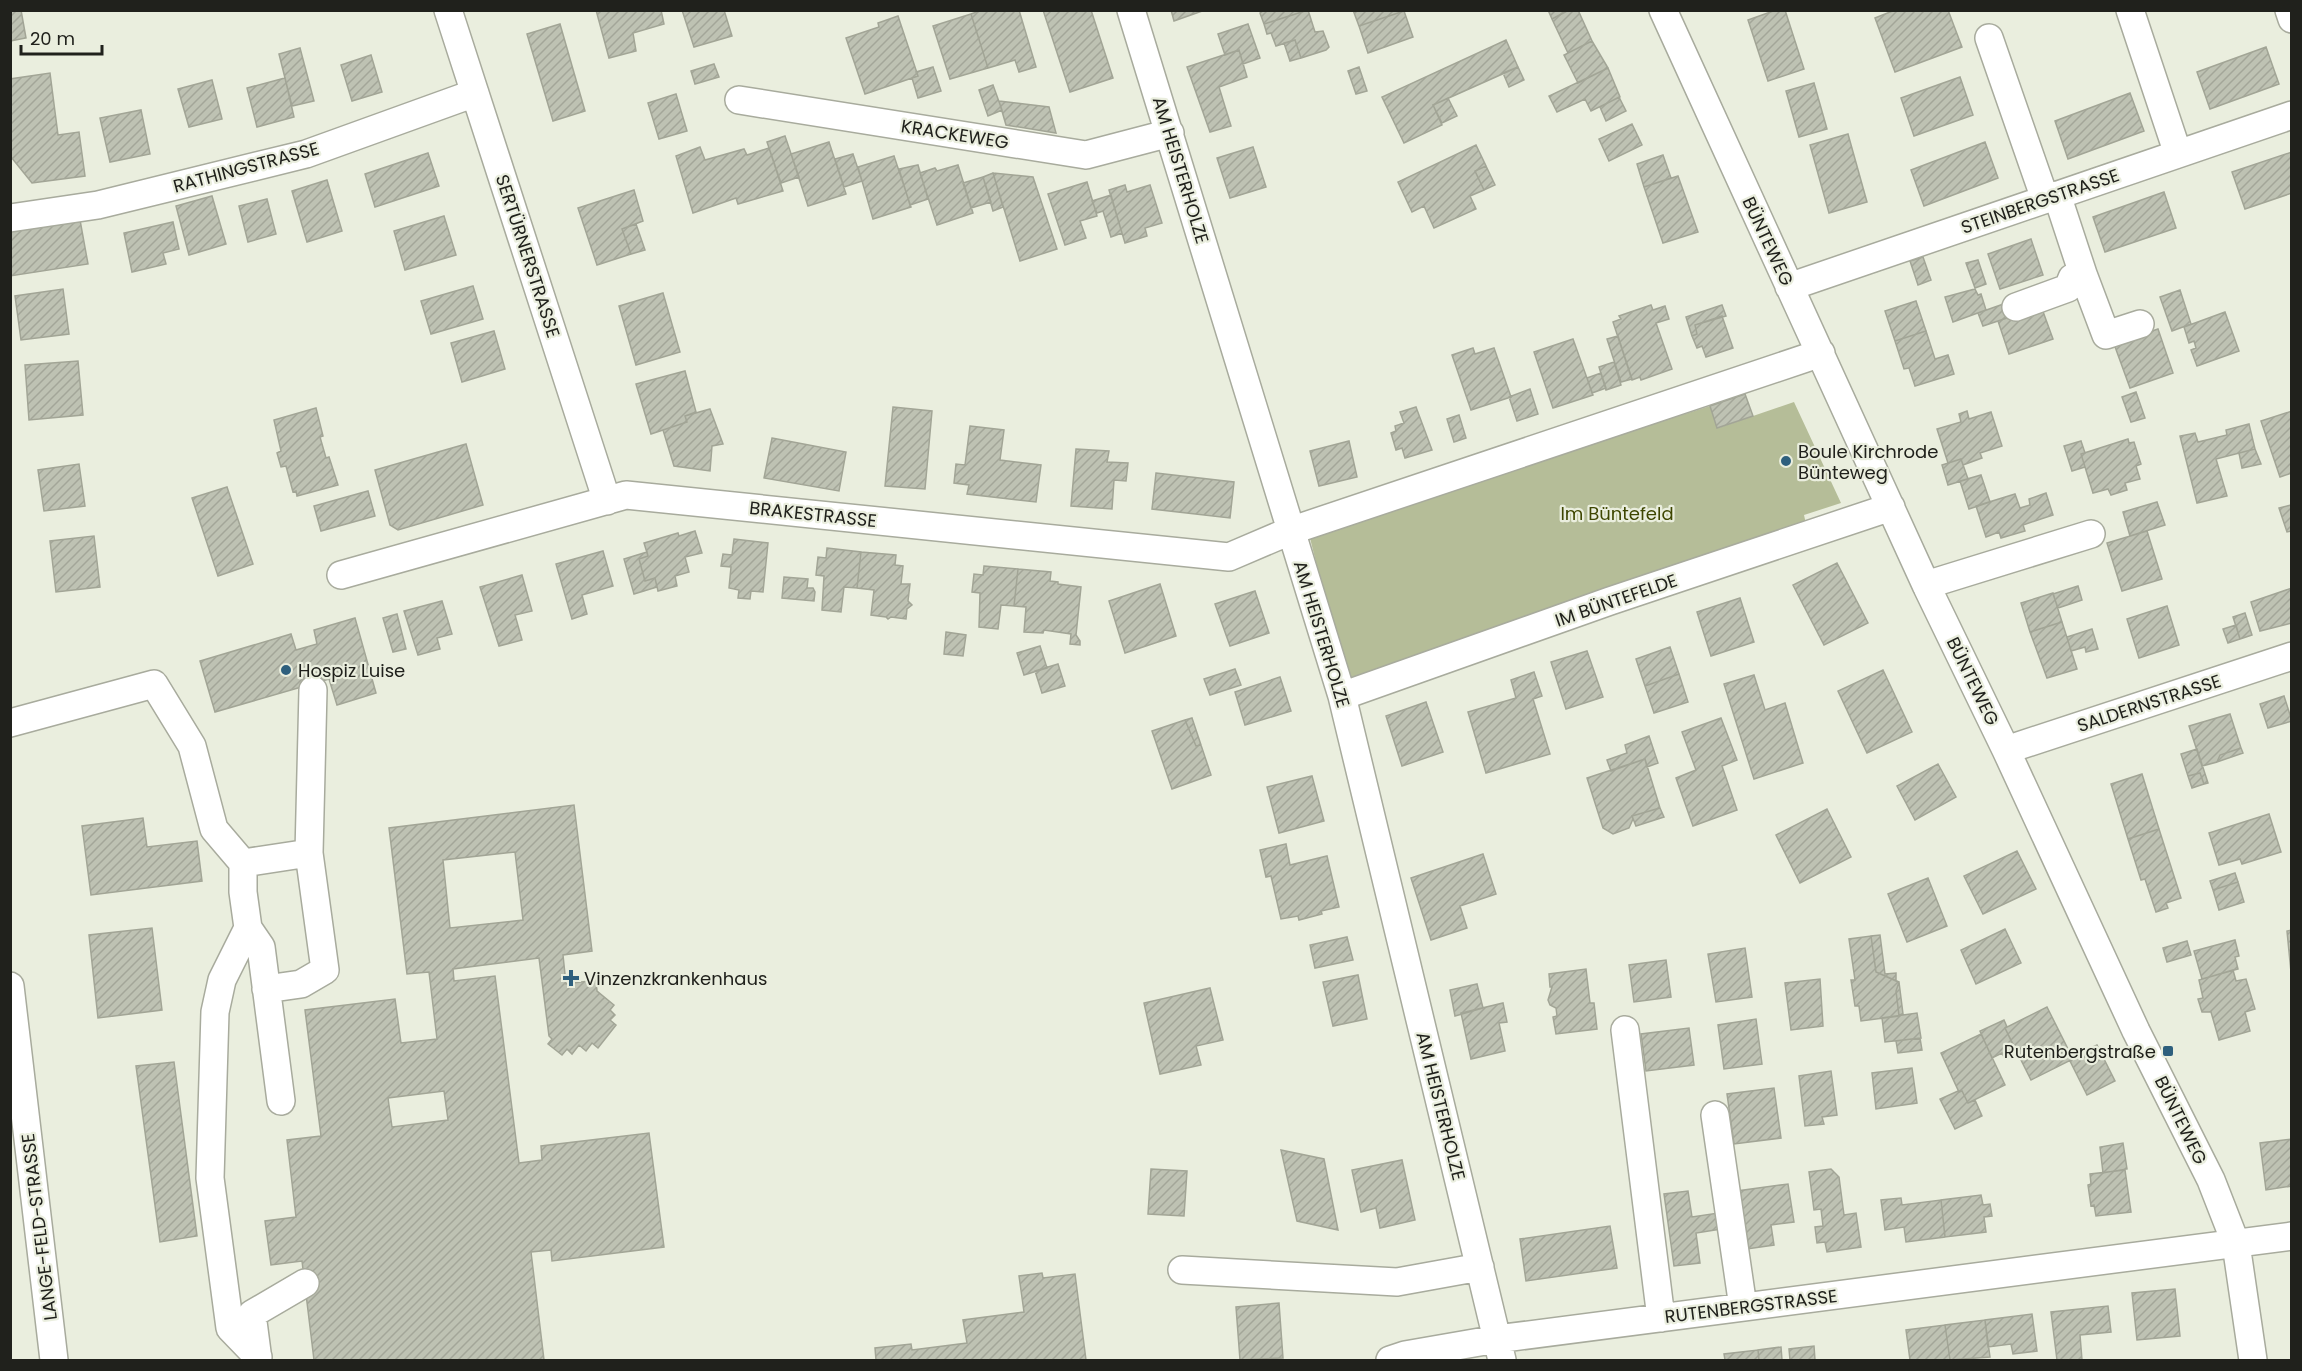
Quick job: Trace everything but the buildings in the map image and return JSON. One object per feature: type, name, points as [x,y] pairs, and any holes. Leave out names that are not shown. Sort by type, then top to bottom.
[{"type":"street","name":"SERTÜRNERSTRASSE","points":[[448,10],[608,501]]},
{"type":"street","name":"AM HEISTERHOLZE","points":[[1131,10],[1342,696],[1500,1350]]},
{"type":"street","points":[[2130,10],[2178,154]]},
{"type":"street","points":[[2289,10],[2292,19]]},
{"type":"street","name":"BÜNTEWEG","points":[[1664,11],[1926,585],[2006,750],[2136,1031],[2211,1180],[2236,1244],[2253,1360]]},
{"type":"street","points":[[1989,38],[2106,335],[2140,324]]},
{"type":"street","name":"RATHINGSTRASSE","points":[[10,218],[98,205],[306,154],[475,93]]},
{"type":"street","name":"KRACKEWEG","points":[[739,100],[1086,155],[1170,133]]},
{"type":"street","name":"STEINBERGSTRASSE","points":[[1789,287],[2292,115]]},
{"type":"street","points":[[2016,307],[2068,288],[2072,278],[2083,274]]},
{"type":"street","points":[[1290,531],[1821,353]]},
{"type":"street","name":"BRAKESTRASSE","points":[[341,574],[626,495],[1229,557],[1290,531]]},
{"type":"street","name":"IM BÜNTEFELDE","points":[[1342,696],[1610,601],[1892,507]]},
{"type":"street","points":[[1926,585],[2091,534]]},
{"type":"street","name":"SALDERNSTRASSE","points":[[2006,750],[2292,656]]},
{"type":"street","points":[[10,723],[154,684],[192,746],[214,830],[243,863],[243,892],[248,928],[261,947],[281,1101]]},
{"type":"street","points":[[266,989],[301,984],[325,970],[309,853],[313,690]]},
{"type":"street","points":[[243,863],[309,853]]},
{"type":"street","points":[[248,928],[222,980],[215,1012],[210,1178],[230,1328],[258,1359]]},
{"type":"street","name":"LANGE-FELD-STRASSE","points":[[10,987],[17,1093],[54,1360]]},
{"type":"street","points":[[1624,1030],[1661,1317]]},
{"type":"street","points":[[1715,1115],[1743,1307]]},
{"type":"street","name":"RUTENBERGSTRASSE","points":[[1389,1360],[1405,1355],[1500,1350],[1661,1317],[2292,1236]]},
{"type":"street","points":[[1182,1270],[1397,1282],[1480,1268]]},
{"type":"street","points":[[258,1359],[252,1314],[305,1283]]},
{"type":"green space","name":"Im Büntefeld","points":[[1794,402],[1841,503],[1804,515],[1806,524],[1347,687],[1309,534],[1710,406],[1718,428]]},
{"type":"place","name":"Boule Kirchrode Bünteweg","points":[[1786,461]]},
{"type":"place","name":"Hospiz Luise","points":[[286,670]]},
{"type":"place","name":"Vinzenzkrankenhaus","points":[[571,978]]},
{"type":"place","name":"Rutenbergstraße","points":[[2168,1051]]}]
